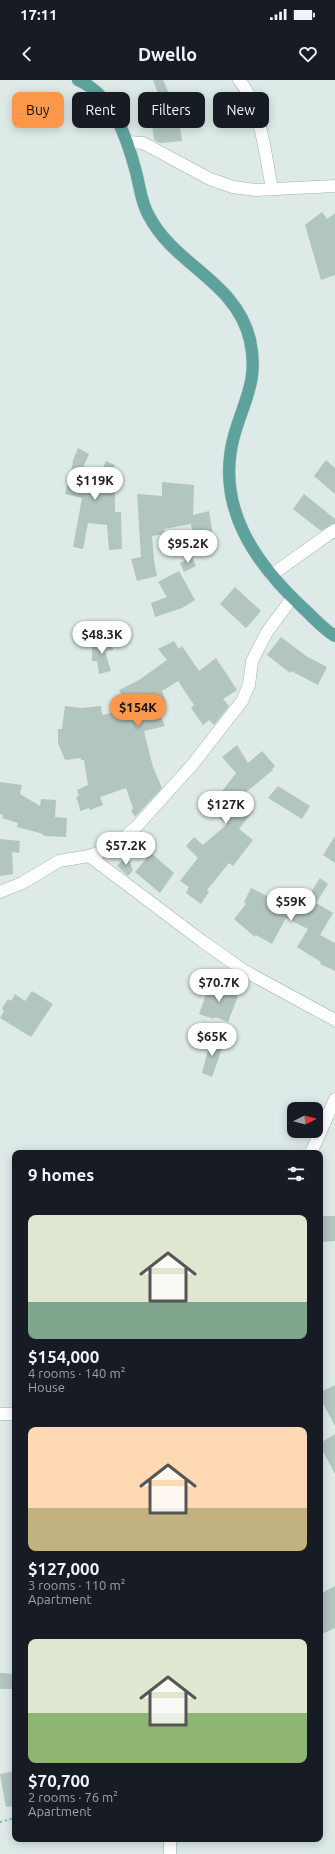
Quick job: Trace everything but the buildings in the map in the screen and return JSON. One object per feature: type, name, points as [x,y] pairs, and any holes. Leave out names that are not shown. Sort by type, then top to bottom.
[{"type":"main road","points":[[78,80],[99,93],[108,103],[127,142],[142,199],[149,216],[163,237],[184,258],[213,281],[231,300],[243,322],[250,340],[252,379],[233,437],[230,464],[230,489],[233,508],[238,523],[248,542],[271,575],[292,598],[335,636]]},
{"type":"street","points":[[239,80],[244,86],[256,110],[272,188]]},
{"type":"street","points":[[127,142],[143,143],[210,179],[233,187],[256,190],[335,186]]},
{"type":"street","points":[[271,575],[335,530]]},
{"type":"street","points":[[0,892],[22,882],[59,861],[88,856],[117,844],[137,826],[193,764],[242,701],[249,685],[252,660],[267,632],[292,598]]},
{"type":"street","points":[[88,856],[243,970],[335,1020]]},
{"type":"street","points":[[312,1150],[335,1099]]},
{"type":"street","points":[[0,1414],[12,1414]]},
{"type":"street","points":[[170,1842],[170,1854]]},
{"type":"path","points":[[0,1822],[12,1819]]}]
